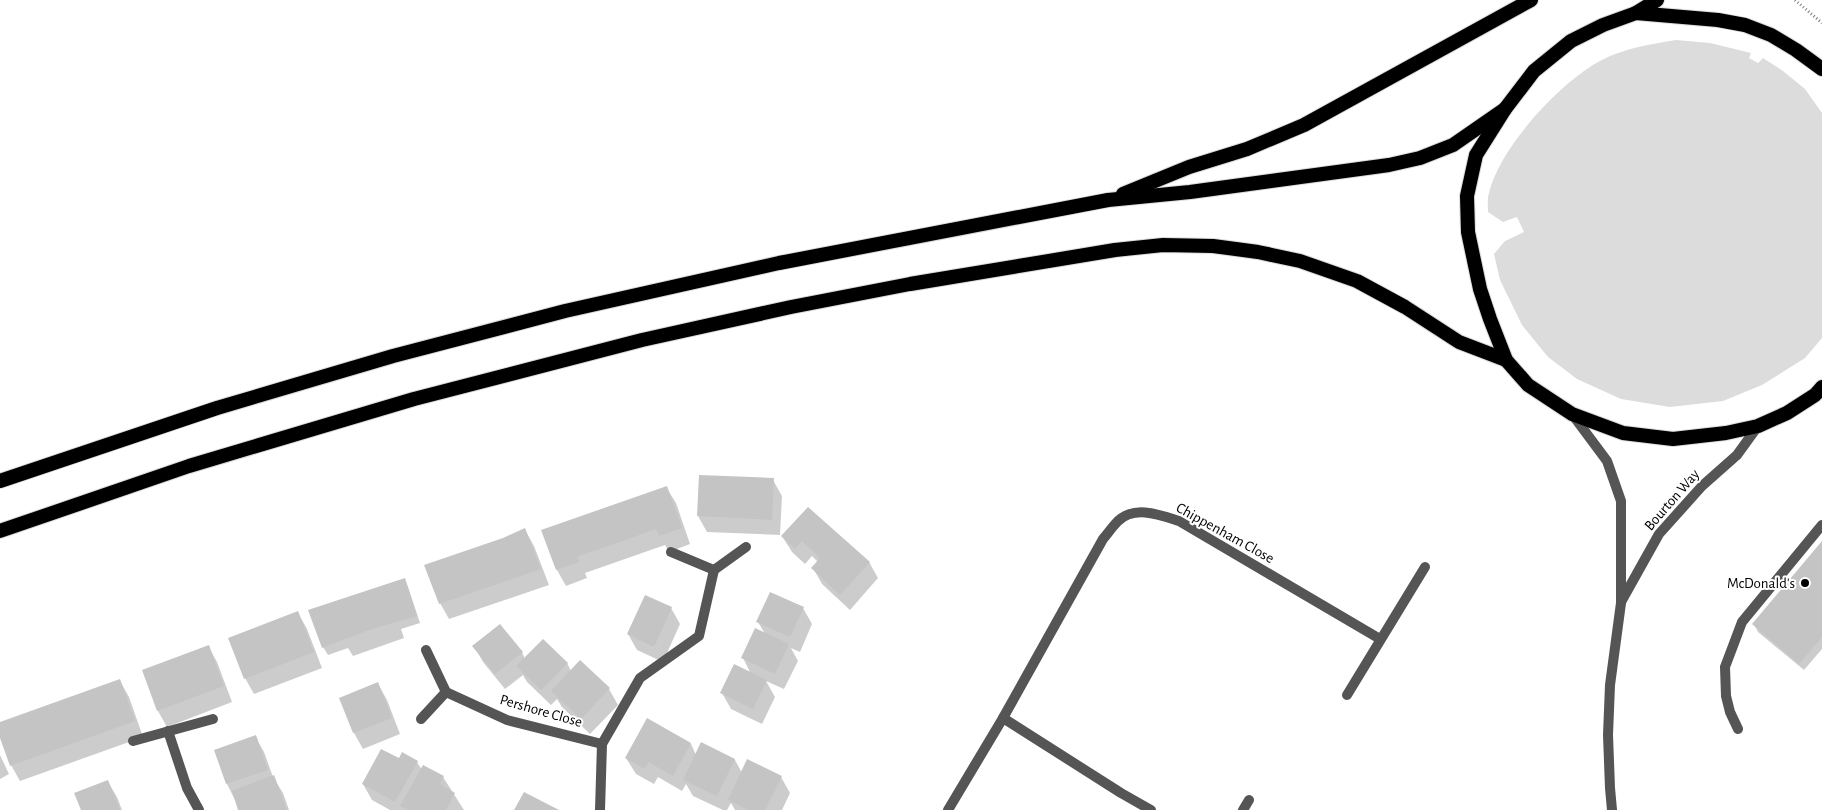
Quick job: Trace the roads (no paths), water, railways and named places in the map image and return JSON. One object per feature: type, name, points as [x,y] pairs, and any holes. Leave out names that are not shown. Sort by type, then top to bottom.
[{"type":"highway","points":[[1108,200],[1189,166],[1247,149],[1304,125],[1531,0]]},
{"type":"highway","points":[[1657,0],[1636,13],[1603,24],[1571,41],[1534,71],[1505,110],[1476,155],[1468,196],[1468,232],[1480,288],[1506,360],[1528,385],[1572,414],[1623,434],[1673,439],[1726,433],[1758,426],[1787,413],[1820,392]]},
{"type":"highway","points":[[1636,13],[1718,20],[1745,25],[1771,35],[1822,69]]},
{"type":"highway","points":[[0,481],[217,408],[393,356],[565,311],[779,262],[1108,200],[1190,192],[1389,165],[1420,158],[1453,145],[1505,110]]},
{"type":"highway","points":[[0,531],[189,466],[414,399],[642,340],[791,307],[900,286],[1115,250],[1163,245],[1213,246],[1258,252],[1300,261],[1358,280],[1405,307],[1459,342],[1506,360]]},
{"type":"street","name":"Bourton Way","points":[[1572,414],[1607,461],[1621,501],[1620,603],[1610,684],[1608,735],[1612,810]]},
{"type":"street","name":"Bourton Way","points":[[1620,603],[1659,534],[1702,486],[1736,455],[1758,426]]},
{"type":"street","name":"Chippenham Close","points":[[948,810],[1003,718],[1103,539],[1119,519],[1133,513],[1152,513],[1179,521],[1380,639]]},
{"type":"street","points":[[1738,729],[1730,712],[1726,696],[1725,668],[1742,622],[1822,525]]},
{"type":"street","points":[[600,810],[602,744],[640,678],[699,636],[714,570],[746,547]]},
{"type":"street","points":[[671,552],[714,570]]},
{"type":"street","points":[[1347,695],[1425,568]]},
{"type":"street","points":[[421,719],[446,692],[426,650]]},
{"type":"street","name":"Pershore Close","points":[[446,692],[507,720],[602,744]]},
{"type":"street","points":[[1003,718],[1120,793],[1151,810]]},
{"type":"street","points":[[133,741],[212,719]]},
{"type":"street","points":[[168,731],[187,788],[199,810]]},
{"type":"street","points":[[1243,810],[1249,800]]},
{"type":"place","name":"McDonald's","points":[[1805,583]]}]
